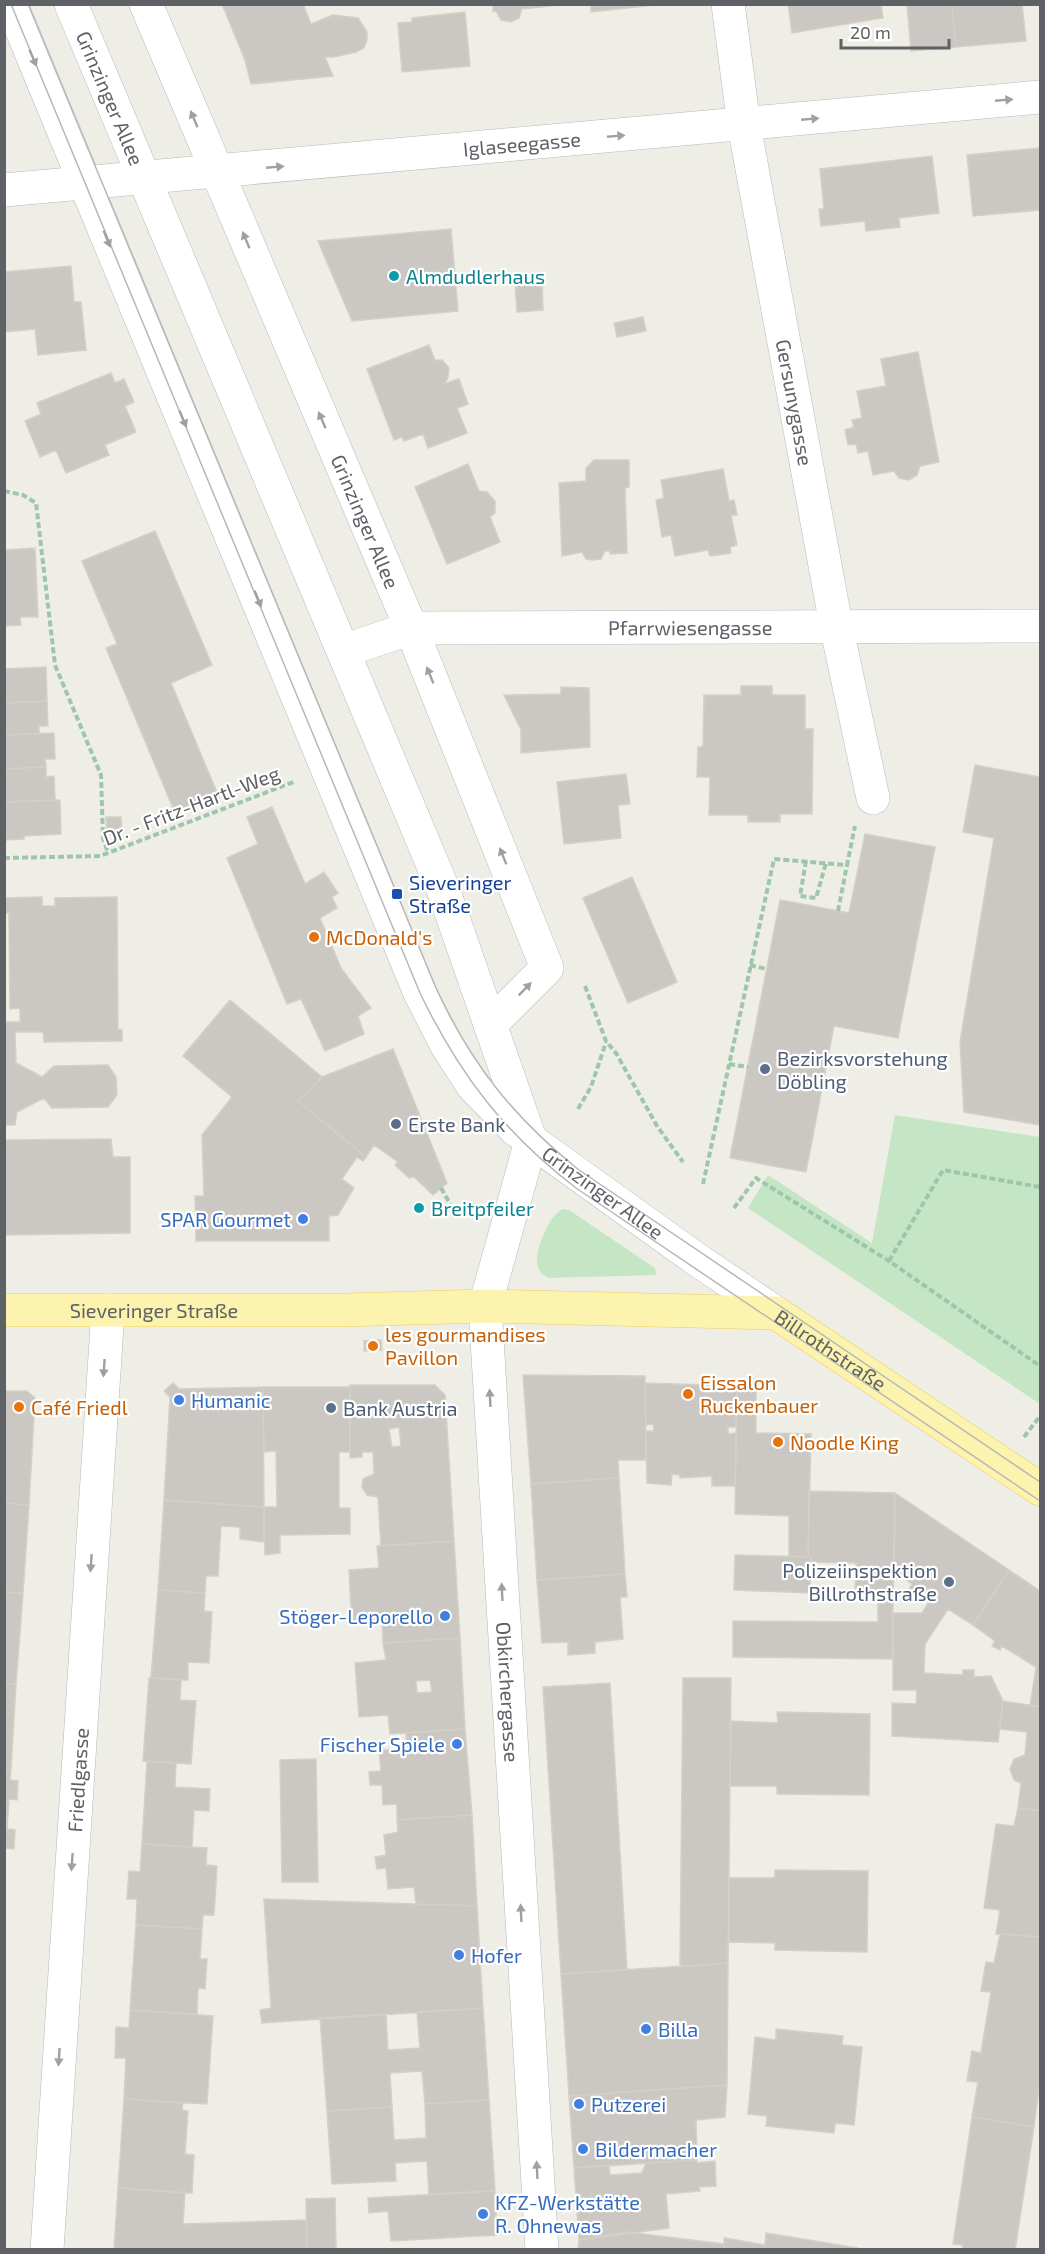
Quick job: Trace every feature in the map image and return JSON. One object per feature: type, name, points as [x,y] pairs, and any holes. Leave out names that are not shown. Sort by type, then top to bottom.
[{"type":"main road","name":"Sieveringer Straße","points":[[4,1310],[344,1310],[485,1306]]},
{"type":"main road","name":"Billrothstraße","points":[[485,1306],[776,1313],[1041,1489]]},
{"type":"street","points":[[11,4],[420,993],[446,1044],[473,1086],[531,1141]]},
{"type":"street","name":"Grinzinger Allee","points":[[71,4],[443,888],[531,1141],[776,1313]]},
{"type":"street","name":"Grinzinger Allee","points":[[146,4],[411,628],[547,968],[490,1025]]},
{"type":"street","name":"Gersunygasse","points":[[728,4],[744,125],[836,625],[873,798]]},
{"type":"street","name":"Iglaseegasse","points":[[4,190],[217,173],[1041,97]]},
{"type":"street","name":"Pfarrwiesengasse","points":[[343,651],[411,628],[1041,626]]},
{"type":"street","name":"Obkirchergasse","points":[[531,1141],[485,1306],[542,2250]]},
{"type":"street","name":"Friedlgasse","points":[[47,2250],[108,1310]]},
{"type":"path","points":[[4,490],[23,495],[36,503],[55,665],[101,775],[102,838],[108,853]]},
{"type":"path","name":"Dr. - Fritz-Hartl-Weg","points":[[4,858],[100,856],[302,778]]},
{"type":"path","points":[[838,911],[855,825],[873,798]]},
{"type":"path","points":[[703,1184],[774,859],[847,864]]},
{"type":"path","points":[[806,861],[800,896],[816,898],[826,863]]},
{"type":"path","points":[[750,965],[766,969]]},
{"type":"path","points":[[585,986],[606,1041],[616,1053],[657,1126],[683,1162]]},
{"type":"path","points":[[578,1109],[591,1087],[606,1041]]},
{"type":"path","points":[[729,1064],[748,1067]]},
{"type":"path","points":[[889,1261],[943,1170],[1041,1187]]},
{"type":"path","points":[[734,1208],[756,1178],[889,1261],[1041,1366]]},
{"type":"path","points":[[441,1188],[453,1209]]},
{"type":"green space","points":[[895,1115],[1040,1137],[1040,1404],[748,1208],[768,1175],[872,1243]]},
{"type":"green space","points":[[563,1209],[569,1210],[655,1268],[656,1275],[549,1278],[545,1276],[538,1266],[538,1250],[553,1217]]},
{"type":"building","points":[[222,4],[303,4],[311,24],[333,15],[358,18],[367,32],[367,40],[364,48],[356,52],[325,57],[333,76],[251,84],[245,60]]},
{"type":"building","points":[[493,4],[558,5],[522,9],[519,18],[511,22],[501,20],[496,11],[493,12]]},
{"type":"building","points":[[591,4],[654,4],[654,5],[591,12]]},
{"type":"building","points":[[788,4],[881,4],[883,18],[792,33]]},
{"type":"building","points":[[907,4],[952,4],[956,47],[911,51]]},
{"type":"building","points":[[952,4],[1022,4],[1026,41],[956,47]]},
{"type":"building","points":[[465,12],[470,66],[402,72],[398,23],[412,22],[412,18]]},
{"type":"building","points":[[1040,148],[1040,210],[973,216],[967,155]]},
{"type":"building","points":[[932,156],[939,213],[899,218],[900,227],[866,231],[865,221],[821,226],[819,209],[824,209],[820,169]]},
{"type":"building","name":"Almdudlerhaus","points":[[451,229],[458,311],[352,321],[318,241]]},
{"type":"building","points":[[71,266],[74,302],[81,302],[86,350],[38,355],[35,329],[4,332],[4,272]]},
{"type":"building","points":[[542,281],[543,310],[517,312],[515,282]]},
{"type":"building","points":[[643,317],[646,331],[617,337],[614,323]]},
{"type":"building","points":[[429,345],[435,360],[442,360],[449,368],[448,378],[444,384],[459,379],[468,404],[457,408],[467,433],[428,448],[423,434],[404,441],[402,437],[394,440],[367,369]]},
{"type":"building","points":[[918,352],[939,462],[920,466],[917,475],[909,480],[899,478],[894,471],[873,475],[868,451],[858,453],[856,444],[848,445],[845,430],[854,427],[852,420],[862,418],[857,391],[886,386],[881,359]]},
{"type":"building","points":[[111,373],[115,383],[124,379],[134,402],[125,406],[136,432],[105,445],[109,455],[66,473],[56,450],[40,457],[25,421],[41,414],[37,403]]},
{"type":"building","points":[[594,460],[629,460],[629,487],[625,488],[627,553],[610,554],[610,551],[605,551],[601,559],[593,560],[586,559],[582,552],[562,556],[559,483],[586,481],[586,468]]},
{"type":"building","points":[[468,464],[479,491],[487,492],[495,501],[495,513],[490,517],[500,542],[447,564],[415,487]]},
{"type":"building","points":[[723,469],[729,501],[734,500],[737,515],[731,515],[737,545],[730,547],[731,553],[710,556],[708,550],[675,556],[671,535],[662,537],[656,500],[664,498],[661,480]]},
{"type":"building","points":[[155,531],[212,665],[171,683],[219,797],[176,815],[106,648],[117,644],[82,561]]},
{"type":"building","points":[[35,548],[38,617],[20,617],[21,625],[4,626],[4,550]]},
{"type":"building","points":[[46,667],[47,701],[4,703],[4,669]]},
{"type":"building","points":[[741,686],[772,686],[772,695],[805,695],[805,729],[813,729],[812,814],[780,814],[780,822],[748,822],[748,815],[709,815],[710,777],[697,777],[698,747],[703,747],[704,695],[741,695]]},
{"type":"building","points":[[561,687],[589,688],[590,747],[521,753],[521,730],[504,695],[561,694]]},
{"type":"building","points":[[47,701],[48,726],[39,726],[39,734],[4,735],[4,703]]},
{"type":"building","points":[[54,733],[55,759],[45,759],[46,767],[4,769],[4,735]]},
{"type":"building","points":[[975,765],[1040,777],[1040,1125],[964,1112],[960,1042],[994,838],[963,832]]},
{"type":"building","points":[[46,767],[46,777],[54,776],[55,800],[4,802],[4,769]]},
{"type":"building","points":[[626,774],[630,804],[618,805],[621,838],[564,844],[557,782]]},
{"type":"building","points":[[60,800],[61,834],[24,836],[24,839],[4,840],[4,802]]},
{"type":"building","points":[[272,807],[305,884],[324,872],[338,893],[332,897],[337,908],[320,918],[341,968],[371,1008],[358,1016],[364,1034],[325,1051],[301,999],[287,1004],[227,858],[258,844],[247,817]]},
{"type":"building","points":[[106,817],[121,817],[122,833],[107,834]]},
{"type":"building","points":[[865,834],[935,847],[898,1038],[834,1026],[806,1172],[730,1158],[780,900],[849,913]]},
{"type":"building","points":[[632,877],[677,982],[628,1003],[583,898]]},
{"type":"building","points":[[42,897],[42,906],[55,906],[55,898],[117,897],[118,1029],[122,1030],[122,1041],[44,1042],[43,1032],[15,1032],[16,1063],[42,1077],[54,1066],[108,1065],[116,1077],[117,1095],[108,1107],[52,1108],[44,1098],[17,1112],[15,1125],[4,1125],[4,1022],[20,1022],[20,1008],[10,1009],[9,913],[4,913],[4,898]]},
{"type":"building","points":[[230,1000],[322,1077],[298,1101],[366,1157],[363,1161],[357,1157],[342,1179],[354,1188],[338,1215],[329,1216],[329,1241],[196,1241],[195,1196],[204,1196],[202,1135],[232,1097],[183,1056]]},
{"type":"building","points":[[393,1049],[447,1183],[433,1195],[414,1177],[409,1178],[395,1165],[398,1162],[374,1145],[366,1157],[298,1101],[322,1077]]},
{"type":"building","points":[[111,1139],[113,1157],[130,1157],[130,1233],[4,1235],[4,1140]]},
{"type":"building","name":"les gourmandises Pavillon","points":[[381,1340],[382,1350],[364,1351],[364,1341]]},
{"type":"building","points":[[523,1375],[645,1376],[646,1460],[618,1460],[619,1478],[531,1484]]},
{"type":"building","points":[[173,1383],[179,1389],[263,1387],[264,1507],[164,1500],[170,1397],[164,1391]]},
{"type":"building","points":[[645,1383],[737,1386],[736,1427],[728,1427],[728,1434],[736,1433],[735,1486],[712,1486],[712,1476],[680,1478],[680,1475],[672,1474],[671,1485],[647,1483],[646,1431],[654,1431],[653,1424],[646,1425]]},
{"type":"building","points":[[350,1385],[435,1385],[445,1395],[454,1541],[381,1546],[378,1497],[367,1495],[362,1487],[363,1479],[374,1474],[373,1452],[362,1452],[362,1457],[350,1458]],"holes":[[[399,1427],[401,1446],[392,1447],[389,1429]]]},
{"type":"building","points":[[737,1386],[756,1386],[756,1433],[811,1434],[808,1557],[789,1556],[789,1516],[735,1514]]},
{"type":"building","points":[[263,1387],[350,1387],[350,1452],[339,1452],[339,1508],[350,1508],[350,1534],[280,1535],[280,1553],[265,1555],[264,1507],[277,1507],[276,1451],[264,1452]]},
{"type":"building","points":[[4,1391],[27,1391],[35,1398],[29,1505],[4,1503]]},
{"type":"building","points":[[619,1478],[625,1574],[537,1580],[531,1484]]},
{"type":"building","points":[[809,1491],[895,1493],[892,1659],[733,1657],[733,1621],[878,1622],[878,1593],[855,1592],[856,1563],[811,1562],[811,1557],[808,1557]]},
{"type":"building","points":[[895,1493],[1009,1570],[973,1625],[948,1609],[925,1644],[924,1673],[963,1675],[963,1670],[974,1670],[974,1677],[991,1676],[1003,1701],[998,1742],[892,1736],[892,1703],[916,1704],[917,1690],[893,1690],[893,1613],[922,1613],[932,1597],[921,1590],[917,1596],[908,1591],[912,1584],[904,1578],[894,1579]]},
{"type":"building","points":[[164,1500],[264,1507],[264,1542],[240,1539],[240,1527],[221,1526],[218,1576],[206,1576],[205,1593],[158,1590]]},
{"type":"building","points":[[4,1503],[29,1505],[23,1593],[4,1592]]},
{"type":"building","points":[[454,1541],[460,1638],[383,1643],[382,1622],[352,1625],[349,1570],[379,1568],[377,1546]]},
{"type":"building","points":[[735,1555],[811,1557],[810,1593],[734,1590]]},
{"type":"building","points":[[1009,1570],[1040,1591],[1040,1707],[1030,1706],[1036,1667],[1002,1646],[1000,1650],[992,1646],[995,1641],[973,1625]]},
{"type":"building","points":[[625,1574],[627,1597],[620,1597],[623,1639],[595,1642],[595,1653],[568,1655],[568,1642],[542,1643],[537,1580]]},
{"type":"building","points":[[158,1590],[205,1593],[204,1611],[212,1612],[209,1663],[188,1662],[188,1680],[151,1678]]},
{"type":"building","points":[[4,1592],[23,1593],[16,1684],[4,1683]]},
{"type":"building","points":[[460,1638],[465,1729],[390,1734],[388,1715],[359,1717],[355,1663],[386,1660],[383,1643]],"holes":[[[430,1680],[432,1692],[417,1693],[416,1681]]]},
{"type":"building","points":[[149,1678],[181,1680],[180,1700],[196,1701],[191,1764],[143,1761]]},
{"type":"building","points":[[683,1678],[731,1678],[728,1963],[680,1967]]},
{"type":"building","points":[[4,1683],[16,1684],[11,1769],[4,1769]]},
{"type":"building","points":[[610,1683],[627,1970],[561,1974],[543,1687]]},
{"type":"building","points":[[1003,1701],[1040,1707],[1040,1811],[1018,1808],[1021,1783],[1014,1780],[1010,1769],[1014,1759],[1025,1755],[1027,1732],[1000,1729]]},
{"type":"building","points":[[777,1712],[870,1714],[869,1795],[777,1794],[777,1786],[730,1786],[731,1721],[778,1723]]},
{"type":"building","points":[[465,1729],[472,1815],[397,1820],[397,1804],[383,1805],[382,1785],[370,1785],[369,1772],[381,1771],[379,1750],[407,1749],[406,1733]]},
{"type":"building","points":[[316,1759],[318,1882],[282,1882],[280,1760]]},
{"type":"building","points":[[147,1761],[176,1763],[175,1787],[210,1789],[209,1811],[194,1810],[192,1847],[142,1844]]},
{"type":"building","points":[[4,1769],[11,1769],[10,1780],[18,1781],[17,1800],[9,1799],[7,1829],[15,1830],[14,1849],[5,1848],[4,1854]]},
{"type":"building","points":[[1018,1808],[1040,1811],[1040,1937],[996,1934],[1000,1910],[984,1908],[996,1824],[1014,1826]]},
{"type":"building","points":[[472,1815],[477,1906],[416,1904],[414,1887],[388,1889],[386,1868],[377,1869],[375,1857],[386,1855],[384,1835],[398,1832],[397,1820]]},
{"type":"building","points":[[142,1844],[207,1848],[206,1865],[217,1866],[214,1915],[203,1915],[202,1929],[136,1925],[137,1899],[127,1899],[129,1871],[140,1872]]},
{"type":"building","points":[[775,1870],[868,1871],[867,1952],[775,1950],[775,1943],[729,1942],[729,1878],[775,1878]]},
{"type":"building","points":[[264,1899],[477,1906],[483,2008],[262,2023],[260,2010],[271,2008]]},
{"type":"building","points":[[136,1925],[202,1929],[200,1959],[207,1959],[205,1989],[198,1988],[197,2014],[130,2010]]},
{"type":"building","points":[[1000,1934],[1040,1937],[1040,2080],[1034,2127],[972,2117],[978,2082],[967,2081],[972,2051],[981,2053],[991,1992],[981,1991],[986,1962],[994,1963]]},
{"type":"building","name":"Billa","points":[[728,1963],[727,2085],[569,2096],[561,1974]]},
{"type":"building","points":[[483,2008],[489,2100],[425,2104],[422,2071],[390,2073],[392,2107],[327,2111],[320,2018],[386,2014],[388,2050],[420,2048],[417,2012]]},
{"type":"building","points":[[130,2010],[213,2016],[207,2104],[124,2099],[126,2058],[115,2058],[116,2027],[129,2028]]},
{"type":"building","points":[[776,2029],[843,2036],[842,2045],[862,2047],[854,2125],[835,2123],[834,2133],[766,2126],[767,2116],[748,2114],[755,2037],[776,2040]]},
{"type":"building","points":[[727,2085],[725,2117],[696,2120],[697,2160],[574,2168],[569,2096]]},
{"type":"building","points":[[124,2099],[183,2103],[182,2110],[188,2111],[185,2154],[194,2155],[192,2193],[118,2188]]},
{"type":"building","points":[[489,2100],[495,2191],[429,2194],[427,2161],[395,2163],[396,2181],[332,2184],[327,2111],[392,2107],[394,2140],[426,2138],[425,2104]]},
{"type":"building","points":[[972,2117],[1034,2127],[1015,2250],[962,2250],[963,2245],[953,2244]]},
{"type":"building","points":[[697,2160],[697,2163],[715,2161],[716,2186],[699,2187],[700,2191],[666,2194],[669,2228],[579,2240],[574,2168],[609,2165],[610,2175],[642,2173],[646,2163]]},
{"type":"building","points":[[118,2188],[185,2193],[183,2224],[306,2220],[307,2250],[114,2250]]},
{"type":"building","points":[[495,2191],[497,2235],[391,2241],[388,2211],[369,2213],[368,2198]]},
{"type":"building","points":[[335,2198],[336,2250],[307,2250],[306,2199]]},
{"type":"building","points":[[627,2232],[724,2244],[724,2250],[578,2250],[579,2240]]},
{"type":"building","points":[[766,2233],[858,2248],[857,2250],[724,2250],[724,2238],[765,2245]]},
{"type":"tram line","points":[[11,4],[420,993],[468,1076],[505,1123],[527,1146],[576,1188],[1040,1501]]},
{"type":"tram line","points":[[28,4],[436,988],[479,1065],[514,1110],[579,1170],[1040,1482]]},
{"type":"place","name":"Almdudlerhaus","points":[[394,276]]},
{"type":"place","name":"Sieveringer Straße","points":[[397,894]]},
{"type":"place","name":"McDonald's","points":[[314,937]]},
{"type":"place","name":"Bezirksvorstehung Döbling","points":[[765,1069]]},
{"type":"place","name":"Erste Bank","points":[[396,1124]]},
{"type":"place","name":"Breitpfeiler","points":[[419,1208]]},
{"type":"place","name":"SPAR Gourmet","points":[[303,1219]]},
{"type":"place","name":"les gourmandises Pavillon","points":[[373,1346]]},
{"type":"place","name":"Eissalon Ruckenbauer","points":[[688,1394]]},
{"type":"place","name":"Humanic","points":[[179,1400]]},
{"type":"place","name":"Café Friedl","points":[[19,1407]]},
{"type":"place","name":"Bank Austria","points":[[331,1408]]},
{"type":"place","name":"Noodle King","points":[[778,1442]]},
{"type":"place","name":"Polizeiinspektion Billrothstraße","points":[[949,1582]]},
{"type":"place","name":"Stöger-Leporello","points":[[445,1616]]},
{"type":"place","name":"Fischer Spiele","points":[[457,1744]]},
{"type":"place","name":"Hofer","points":[[459,1955]]},
{"type":"place","name":"Billa","points":[[646,2029]]},
{"type":"place","name":"Putzerei","points":[[579,2104]]},
{"type":"place","name":"Bildermacher","points":[[583,2149]]},
{"type":"place","name":"KFZ-Werkstätte R. Ohnewas","points":[[483,2214]]}]
